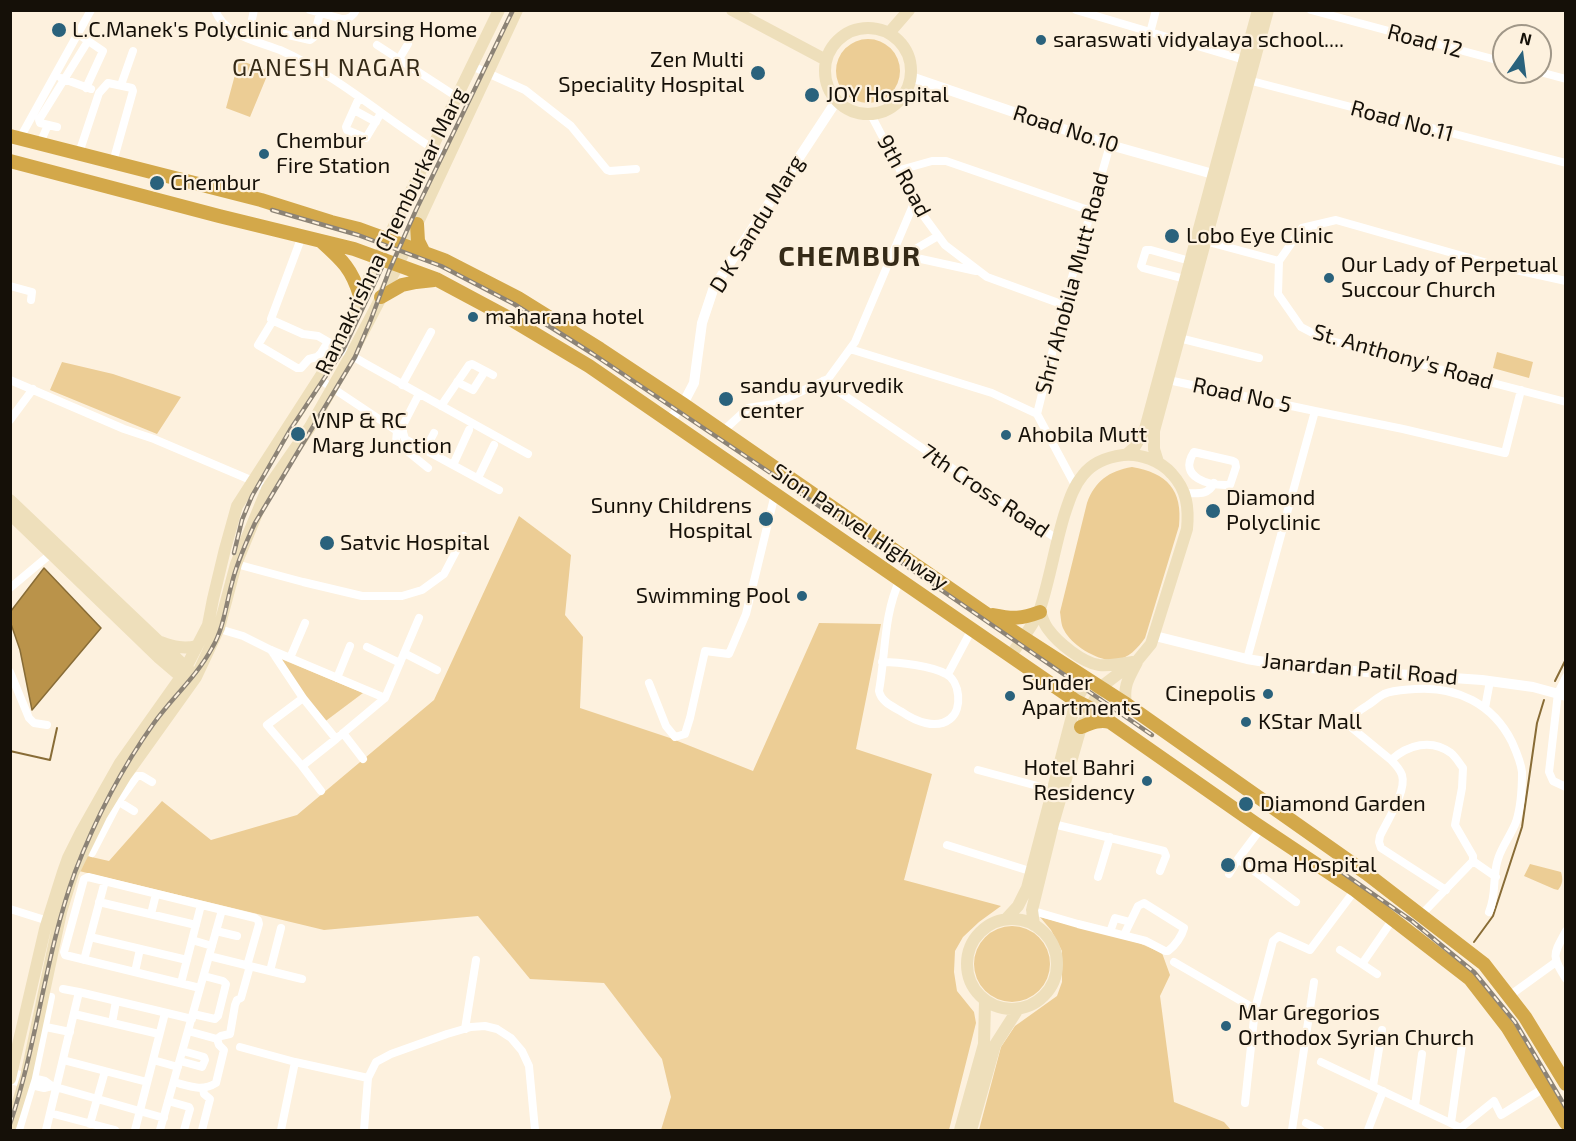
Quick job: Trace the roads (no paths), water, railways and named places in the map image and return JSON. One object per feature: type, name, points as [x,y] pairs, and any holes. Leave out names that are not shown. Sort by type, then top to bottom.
[{"type":"highway","name":"Sion Panvel Highway","points":[[15,137],[261,200],[359,229],[444,260],[518,298],[683,404],[988,615],[1101,687],[1361,869],[1484,964],[1525,1017],[1566,1084]]},
{"type":"highway","name":"Sion Panvel Highway","points":[[10,161],[354,249],[436,279],[518,323],[589,366],[1355,890],[1393,919],[1470,979],[1508,1028],[1566,1124]]},
{"type":"highway","points":[[417,224],[418,241],[424,253]]},
{"type":"highway","points":[[320,241],[343,262],[355,280],[360,296]]},
{"type":"highway","points":[[381,297],[402,285],[436,279]]},
{"type":"highway","points":[[988,615],[1026,618],[1040,612]]},
{"type":"highway","points":[[1081,727],[1093,722],[1110,722]]},
{"type":"main road","name":"Ramakrishna Chemburkar Marg","points":[[188,677],[214,627],[228,540],[237,506],[319,379],[333,345],[360,296],[499,10]]},
{"type":"main road","name":"Ramakrishna Chemburkar Marg","points":[[219,600],[267,489],[310,427],[398,265],[517,10]]},
{"type":"main road","points":[[732,10],[826,60]]},
{"type":"main road","points":[[889,33],[909,10]]},
{"type":"main road","points":[[1249,62],[1258,10]]},
{"type":"main road","points":[[1158,462],[1153,440],[1201,240],[1244,79],[1268,10]]},
{"type":"main road","points":[[864,28],[877,29],[889,33],[907,52],[911,64],[911,76],[906,91],[897,102],[885,110],[870,113],[858,112],[847,108],[830,90],[826,80],[826,60],[840,38],[851,31],[864,28]]},
{"type":"main road","points":[[1127,454],[1134,448],[1145,429],[1190,261],[1201,240]]},
{"type":"main road","points":[[1011,655],[1040,612],[1057,539],[1075,485],[1084,472],[1112,456],[1127,454],[1143,456],[1158,462],[1170,471],[1182,488],[1189,514],[1187,529],[1155,636],[1137,661],[1126,685],[1126,704]]},
{"type":"main road","points":[[10,500],[159,658],[188,677]]},
{"type":"main road","points":[[10,514],[55,550],[157,641],[188,677]]},
{"type":"main road","points":[[228,540],[243,544]]},
{"type":"main road","points":[[1040,612],[1047,628],[1061,643],[1081,658],[1097,664],[1114,665],[1137,661]]},
{"type":"main road","name":"Ramakrishna Chemburkar Marg","points":[[188,677],[197,646],[214,627]]},
{"type":"main road","points":[[157,641],[174,647],[197,646]]},
{"type":"main road","points":[[1072,739],[1081,727],[1101,687],[1137,661]]},
{"type":"main road","points":[[18,1129],[48,992],[44,958],[48,921],[63,872],[92,843],[125,766],[188,677]]},
{"type":"main road","points":[[1034,925],[1032,910],[1037,873],[1072,739],[1076,701],[1088,679]]},
{"type":"main road","points":[[11,1077],[31,985],[67,914],[73,860]]},
{"type":"main road","points":[[1006,919],[1018,906],[1037,873]]},
{"type":"main road","points":[[1006,919],[1021,920],[1045,933],[1053,945],[1057,959],[1057,973],[1044,997],[1032,1005],[1018,1009],[1007,1009],[985,1001],[975,990],[968,976],[967,961],[970,946],[979,933],[992,924],[1006,919]]},
{"type":"main road","points":[[31,985],[48,992]]},
{"type":"main road","points":[[960,1131],[984,1044],[985,1001]]},
{"type":"main road","points":[[971,1131],[995,1045],[1018,1009]]},
{"type":"street","points":[[15,137],[55,75],[91,10]]},
{"type":"street","points":[[215,10],[218,18],[233,31],[247,39],[298,59],[337,82],[359,98],[379,118]]},
{"type":"street","points":[[254,10],[251,24],[254,27],[310,39],[314,37],[320,13]]},
{"type":"street","points":[[310,10],[342,19],[353,17],[356,10]]},
{"type":"street","points":[[1076,10],[1249,62]]},
{"type":"street","points":[[1150,33],[1156,10]]},
{"type":"street","name":"Road 12","points":[[1311,10],[1492,59]]},
{"type":"street","points":[[78,34],[103,52],[86,88]]},
{"type":"street","points":[[40,143],[52,126],[40,123],[39,120],[88,41]]},
{"type":"street","points":[[399,59],[408,44]]},
{"type":"street","points":[[377,45],[457,97]]},
{"type":"street","points":[[121,85],[133,51]]},
{"type":"street","points":[[472,66],[525,90],[571,126],[607,170],[636,169]]},
{"type":"street","points":[[55,75],[99,93]]},
{"type":"street","name":"Road No.10","points":[[911,76],[1110,145],[1218,176]]},
{"type":"street","name":"Road No.11","points":[[1244,79],[1566,163]]},
{"type":"street","points":[[79,153],[99,93],[108,82],[121,85],[132,88],[134,91],[113,162]]},
{"type":"street","points":[[359,98],[346,127],[347,130],[366,138],[379,118]]},
{"type":"street","name":"D K Sandu Marg","points":[[669,421],[683,404],[694,383],[702,323],[714,286],[837,100]]},
{"type":"street","points":[[354,110],[379,118],[448,158]]},
{"type":"street","name":"9th Road","points":[[870,113],[900,170],[914,203],[945,246],[987,277],[1064,305]]},
{"type":"street","name":"Shri Ahobila Mutt Road","points":[[1075,485],[1037,414],[1064,305],[1110,145]]},
{"type":"street","points":[[900,170],[932,161],[946,161],[1091,211]]},
{"type":"street","points":[[722,432],[748,408],[774,404],[828,379],[855,342],[914,203]]},
{"type":"street","points":[[1201,240],[1279,261],[1302,228],[1336,220],[1498,266],[1566,281]]},
{"type":"street","points":[[271,319],[302,236]]},
{"type":"street","points":[[938,236],[912,251],[912,257],[980,272]]},
{"type":"street","points":[[1185,279],[1141,266],[1146,250],[1190,261]]},
{"type":"street","name":"St. Anthony's Road","points":[[1279,261],[1278,294],[1301,327],[1324,339],[1566,402]]},
{"type":"street","points":[[10,286],[32,292],[31,300]]},
{"type":"street","points":[[333,345],[309,359],[300,368],[258,345],[274,321],[303,334],[318,336],[528,454]]},
{"type":"street","points":[[402,385],[431,332]]},
{"type":"street","points":[[1179,338],[1259,358]]},
{"type":"street","points":[[850,349],[992,393],[1037,414]]},
{"type":"street","points":[[441,406],[457,382],[469,365],[472,364],[489,373],[474,390],[457,382]]},
{"type":"street","points":[[319,379],[397,431],[396,442],[428,468]]},
{"type":"street","points":[[10,380],[124,429],[154,439],[267,489]]},
{"type":"street","name":"Road No 5","points":[[1168,380],[1403,429],[1505,453],[1521,390]]},
{"type":"street","name":"7th Cross Road","points":[[823,381],[1057,539]]},
{"type":"street","points":[[10,420],[33,389]]},
{"type":"street","points":[[419,394],[403,425],[405,439],[499,490]]},
{"type":"street","points":[[1247,659],[1315,411]]},
{"type":"street","points":[[453,465],[469,430]]},
{"type":"street","points":[[425,450],[434,433]]},
{"type":"street","points":[[284,435],[298,445]]},
{"type":"street","points":[[478,478],[495,445]]},
{"type":"street","points":[[1194,452],[1235,462],[1236,467],[1230,485],[1214,483],[1194,476],[1190,466],[1194,452]]},
{"type":"street","points":[[1182,488],[1194,476]]},
{"type":"street","points":[[1182,488],[1206,493],[1214,483]]},
{"type":"street","points":[[649,683],[666,726],[675,737],[685,734],[705,651],[729,654],[746,614],[775,494]]},
{"type":"street","points":[[236,564],[362,596],[402,596],[422,590],[444,574],[464,536]]},
{"type":"street","points":[[10,588],[55,550]]},
{"type":"street","points":[[882,662],[909,664],[948,674],[958,687],[959,700],[953,716],[940,723],[924,722],[910,717],[880,696],[879,691],[882,662],[887,620],[900,579]]},
{"type":"street","points":[[302,766],[385,698],[419,618]]},
{"type":"street","points":[[290,658],[305,623]]},
{"type":"street","points":[[214,627],[243,636],[385,698]]},
{"type":"street","points":[[948,674],[972,629]]},
{"type":"street","name":"Janardan Patil Road","points":[[1155,636],[1247,659],[1295,667],[1490,681],[1562,694]]},
{"type":"street","points":[[337,678],[350,646]]},
{"type":"street","points":[[367,647],[400,663]]},
{"type":"street","points":[[271,650],[303,698],[363,759]]},
{"type":"street","points":[[404,653],[437,670]]},
{"type":"street","points":[[10,672],[29,718],[34,723],[47,725]]},
{"type":"street","points":[[1566,677],[1549,772],[1553,781],[1566,787]]},
{"type":"street","points":[[1485,708],[1490,681]]},
{"type":"street","points":[[1446,890],[1381,848],[1379,842],[1403,787],[1403,777],[1391,760],[1352,728],[1351,722],[1353,715],[1383,694],[1424,688],[1453,692],[1474,700],[1485,708],[1507,733],[1522,770],[1521,796],[1516,820],[1498,858],[1493,904],[1489,912]]},
{"type":"street","points":[[303,698],[267,725],[321,791]]},
{"type":"street","points":[[1391,760],[1400,752],[1417,744],[1441,747],[1452,754],[1463,768],[1455,825],[1473,856],[1473,861],[1421,915]]},
{"type":"street","points":[[978,770],[1057,791]]},
{"type":"street","points":[[134,811],[112,797],[137,776],[142,776],[152,782]]},
{"type":"street","points":[[1049,823],[1164,851],[1166,856],[1160,872]]},
{"type":"street","points":[[1229,874],[1262,827]]},
{"type":"street","points":[[1098,877],[1110,837]]},
{"type":"street","points":[[947,845],[1037,873]]},
{"type":"street","points":[[1238,859],[1296,902]]},
{"type":"street","points":[[1473,861],[1496,877]]},
{"type":"street","points":[[188,1031],[217,1039],[230,1034],[237,1000],[241,998],[259,924],[258,920],[105,881],[88,877],[84,879],[67,914],[64,952],[68,957],[200,988]]},
{"type":"street","points":[[84,960],[105,881]]},
{"type":"street","points":[[1245,1102],[1255,1009],[1273,941],[1279,936],[1310,950],[1355,890]]},
{"type":"street","points":[[151,914],[156,894]]},
{"type":"street","points":[[99,902],[196,925]]},
{"type":"street","points":[[1018,906],[1110,932],[1146,941],[1168,951],[1184,928],[1146,903],[1141,903],[1124,935]]},
{"type":"street","points":[[181,983],[201,905]]},
{"type":"street","points":[[10,909],[48,921]]},
{"type":"street","points":[[160,1131],[222,910]]},
{"type":"street","points":[[1110,932],[1115,918],[1130,922]]},
{"type":"street","points":[[1362,964],[1393,919]]},
{"type":"street","points":[[270,971],[280,928]]},
{"type":"street","points":[[216,931],[237,936]]},
{"type":"street","points":[[1566,931],[1554,955],[1566,979]]},
{"type":"street","points":[[90,937],[187,960]]},
{"type":"street","points":[[192,940],[212,946]]},
{"type":"street","points":[[135,972],[140,949]]},
{"type":"street","points":[[1341,950],[1377,974]]},
{"type":"street","points":[[209,956],[302,980]]},
{"type":"street","points":[[465,1029],[476,960]]},
{"type":"street","points":[[1174,962],[1255,1009]]},
{"type":"street","points":[[1509,996],[1556,962]]},
{"type":"street","points":[[63,989],[165,1013],[217,1018],[226,984],[204,976]]},
{"type":"street","points":[[1292,1131],[1314,982]]},
{"type":"street","points":[[46,1131],[79,992]]},
{"type":"street","points":[[112,1023],[116,1001]]},
{"type":"street","points":[[222,1002],[236,1005]]},
{"type":"street","points":[[135,1131],[165,1013]]},
{"type":"street","points":[[74,1014],[159,1034]]},
{"type":"street","points":[[41,1026],[70,1032]]},
{"type":"street","points":[[364,1131],[368,1078],[376,1062],[391,1054],[465,1029],[485,1026],[497,1029],[511,1038],[522,1051],[529,1066],[535,1131]]},
{"type":"street","points":[[1373,1086],[1382,1030]]},
{"type":"street","points":[[174,1082],[203,1089],[216,1083],[224,1050],[217,1039]]},
{"type":"street","points":[[1451,1123],[1462,1045]]},
{"type":"street","points":[[240,1047],[368,1078]]},
{"type":"street","points":[[153,1060],[202,1067],[204,1057],[183,1051]]},
{"type":"street","points":[[1415,1106],[1422,1054]]},
{"type":"street","points":[[63,1060],[147,1082]]},
{"type":"street","points":[[281,1131],[295,1062]]},
{"type":"street","points":[[1321,1062],[1451,1123],[1459,1129],[1494,1101],[1501,1115],[1544,1088]]},
{"type":"street","points":[[90,1124],[105,1071]]},
{"type":"street","points":[[11,1077],[29,1081],[44,1088],[55,1087],[164,1118]]},
{"type":"street","points":[[202,1131],[210,1099],[204,1094],[203,1089]]},
{"type":"street","points":[[1368,1131],[1383,1091]]},
{"type":"street","points":[[168,1101],[189,1107],[184,1131]]},
{"type":"street","points":[[50,1113],[115,1131]]},
{"type":"street","points":[[1306,1124],[1320,1131]]},
{"type":"waterway","points":[[1555,681],[1566,659]]},
{"type":"waterway","points":[[1474,942],[1493,916],[1522,827],[1537,723],[1544,700]]},
{"type":"waterway","points":[[10,751],[50,760],[57,728]]},
{"type":"railway","points":[[10,1124],[28,1061],[56,934],[75,872],[91,833],[142,740],[199,668],[216,640],[236,568],[255,523],[355,357],[416,210],[513,10]]},
{"type":"railway","points":[[272,210],[358,235],[441,266],[514,304],[787,484],[1152,735]]},
{"type":"railway","points":[[234,553],[242,520],[252,496],[290,430],[343,350],[382,267]]},
{"type":"railway","points":[[1343,873],[1412,921],[1474,972],[1515,1022],[1566,1108]]},
{"type":"place","name":"L.C.Manek's Polyclinic and Nursing Home","points":[[59,30]]},
{"type":"place","name":"saraswati vidyalaya school....","points":[[1041,40]]},
{"type":"place","name":"Zen Multi Speciality Hospital","points":[[758,73]]},
{"type":"place","name":"JOY Hospital","points":[[812,95]]},
{"type":"place","name":"Chembur Fire Station","points":[[264,154]]},
{"type":"place","name":"Chembur","points":[[157,183]]},
{"type":"place","name":"Lobo Eye Clinic","points":[[1172,236]]},
{"type":"place","name":"Our Lady of Perpetual Succour Church","points":[[1329,278]]},
{"type":"place","name":"maharana hotel","points":[[473,317]]},
{"type":"place","name":"sandu ayurvedik center","points":[[726,399]]},
{"type":"place","name":"VNP & RC Marg Junction","points":[[298,434]]},
{"type":"place","name":"Ahobila Mutt","points":[[1006,435]]},
{"type":"place","name":"Diamond Polyclinic","points":[[1213,511]]},
{"type":"place","name":"Sunny Childrens Hospital","points":[[766,519]]},
{"type":"place","name":"Satvic Hospital","points":[[327,543]]},
{"type":"place","name":"Swimming Pool","points":[[802,596]]},
{"type":"place","name":"Cinepolis","points":[[1268,694]]},
{"type":"place","name":"Sunder Apartments","points":[[1010,696]]},
{"type":"place","name":"KStar Mall","points":[[1246,722]]},
{"type":"place","name":"Hotel Bahri Residency","points":[[1147,781]]},
{"type":"place","name":"Diamond Garden","points":[[1246,804]]},
{"type":"place","name":"Oma Hospital","points":[[1228,865]]},
{"type":"place","name":"Mar Gregorios Orthodox Syrian Church","points":[[1226,1026]]},
{"type":"district","name":"GANESH NAGAR","points":[[327,68]]},
{"type":"district","name":"CHEMBUR","points":[[850,257]]}]
